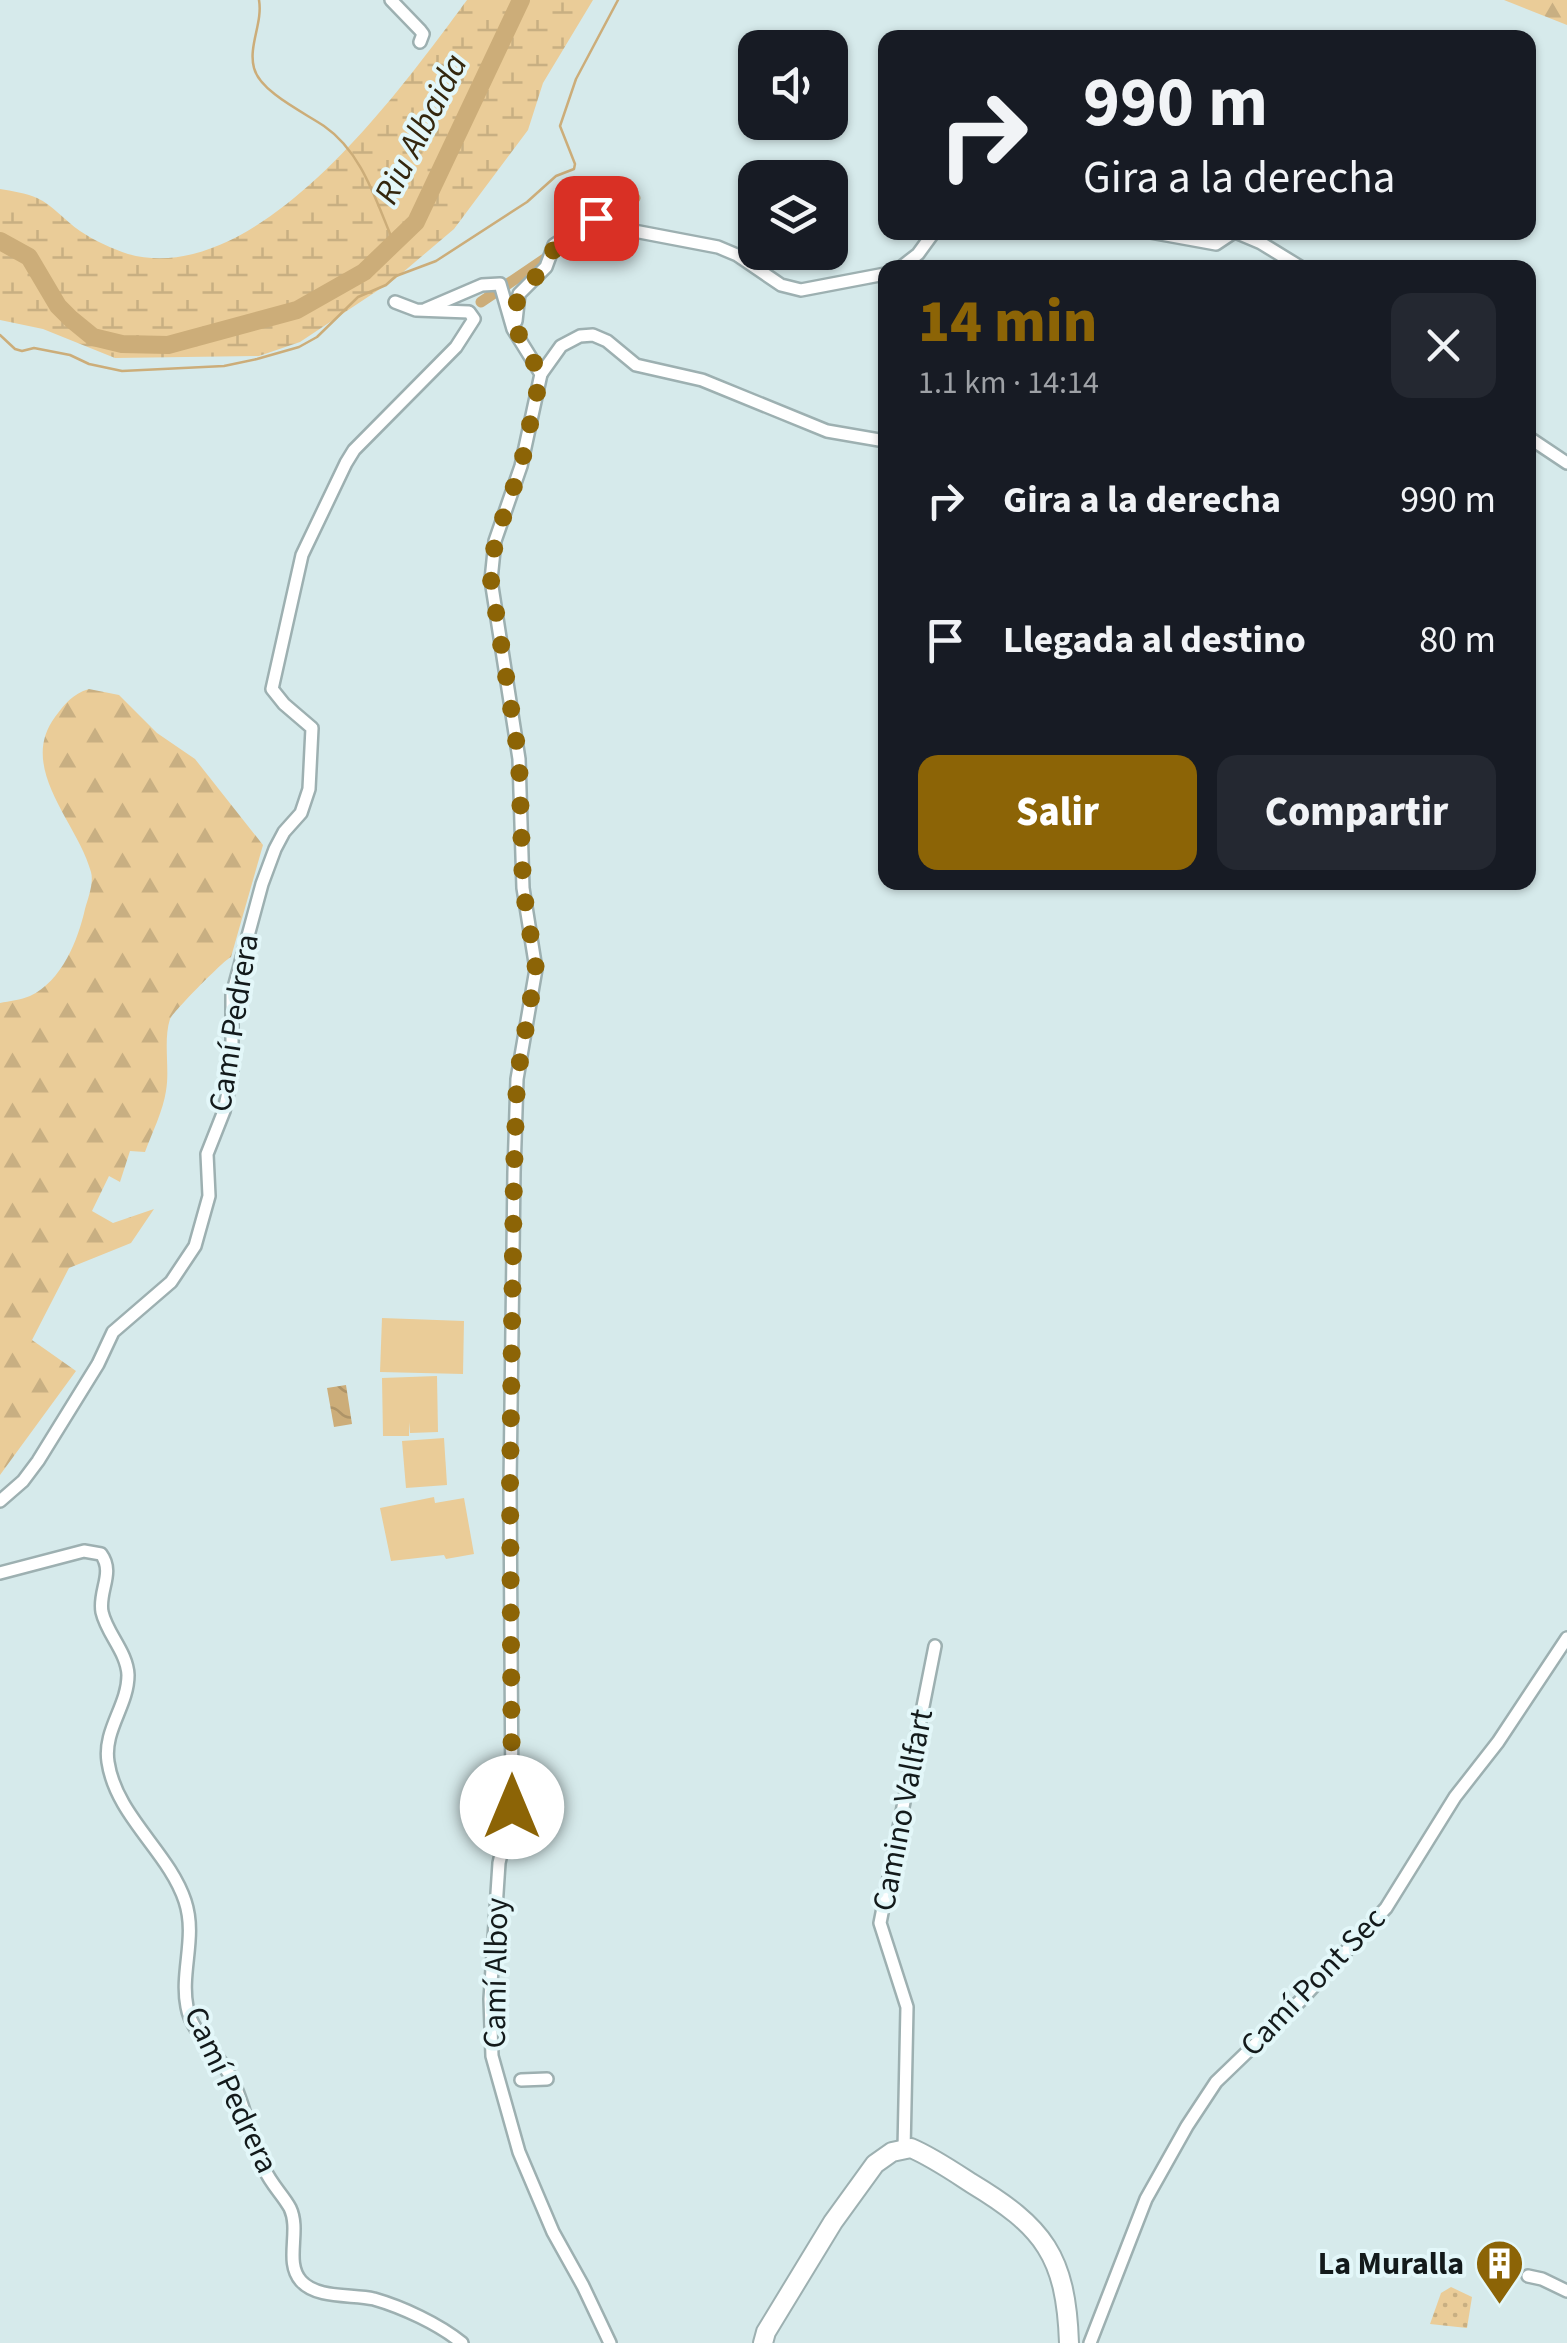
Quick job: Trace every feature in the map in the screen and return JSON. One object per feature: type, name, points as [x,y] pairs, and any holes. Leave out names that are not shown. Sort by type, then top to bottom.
[{"type":"main road","points":[[763,2343],[834,2222],[875,2164],[892,2152],[910,2148],[1006,2204],[1034,2228],[1046,2243],[1068,2304],[1069,2343]]},
{"type":"street","points":[[392,0],[423,34],[420,42]]},
{"type":"street","points":[[520,340],[516,305],[522,290],[546,267],[557,242],[596,218],[608,226],[718,247],[781,285],[800,290],[878,275]]},
{"type":"street","points":[[910,260],[928,240]]},
{"type":"street","points":[[1194,240],[1216,244],[1222,240]]},
{"type":"street","points":[[1254,240],[1289,260]]},
{"type":"street","points":[[395,302],[416,310],[482,285],[500,284],[520,340],[541,374],[561,346],[580,336],[593,335],[608,341],[636,365],[702,380],[828,431],[878,440]]},
{"type":"street","name":"Camí Pedrera","points":[[0,1501],[38,1461],[98,1364],[113,1332],[170,1282],[194,1246],[209,1196],[206,1154],[224,1112],[232,1073],[232,995],[262,884],[284,832],[301,814],[309,790],[312,728],[272,689],[284,648],[292,590],[302,555],[354,450],[456,347],[474,319],[469,312],[426,308]]},
{"type":"street","name":"Camí Alboy","points":[[541,374],[521,466],[495,541],[491,580],[519,759],[523,888],[536,969],[517,1079],[510,1486],[512,1807],[499,1863],[491,2037],[492,2056],[520,2152],[552,2232],[584,2286],[610,2343]]},
{"type":"street","points":[[1536,443],[1567,463]]},
{"type":"street","name":"Camí Pedrera","points":[[0,1573],[84,1551],[101,1554],[106,1560],[101,1606],[128,1676],[107,1744],[108,1764],[142,1834],[183,1893],[191,1927],[187,2008],[230,2077],[265,2172],[292,2213],[293,2264],[298,2278],[323,2292],[374,2300],[462,2343]]},
{"type":"street","name":"Camí Pont Sec","points":[[1090,2343],[1146,2199],[1186,2126],[1216,2082],[1300,2002],[1386,1908],[1456,1797],[1567,1638]]},
{"type":"street","name":"Camino Vallfart","points":[[904,2150],[906,2007],[880,1924],[934,1646]]},
{"type":"street","points":[[522,2080],[547,2079]]},
{"type":"street","points":[[1528,2276],[1567,2291]]},
{"type":"green space","points":[[467,0],[593,0],[543,83],[528,130],[454,229],[395,279],[300,342],[259,356],[115,358],[43,329],[0,320],[0,189],[37,198],[85,234],[128,254],[177,257],[227,242],[275,213],[322,174],[365,129]]},
{"type":"green space","points":[[1504,0],[1567,0],[1567,25]]},
{"type":"green space","points":[[89,689],[119,695],[157,733],[195,759],[263,845],[231,957],[170,1019],[166,1091],[145,1152],[130,1151],[120,1182],[109,1176],[92,1211],[113,1223],[154,1209],[131,1243],[69,1268],[32,1340],[76,1371],[0,1475],[0,1003],[30,996],[51,980],[67,958],[82,921],[91,872],[46,776],[43,756],[45,736],[55,717],[73,697]]},
{"type":"green space","points":[[382,1318],[464,1321],[463,1374],[380,1372]]},
{"type":"green space","points":[[437,1376],[438,1432],[410,1433],[409,1422],[409,1436],[383,1436],[382,1378]]},
{"type":"green space","points":[[444,1438],[447,1485],[406,1488],[402,1441]]},
{"type":"green space","points":[[434,1497],[435,1503],[464,1498],[474,1554],[391,1561],[380,1508]]},
{"type":"green space","points":[[1451,2287],[1472,2297],[1467,2328],[1430,2324],[1441,2293]]},
{"type":"water","points":[[346,1385],[352,1424],[334,1427],[327,1388]]},
{"type":"waterway","points":[[259,0],[253,60],[258,77],[274,93],[324,126],[349,150],[367,179],[394,243]]},
{"type":"waterway","name":"Riu Albaida","points":[[0,241],[29,257],[58,306],[71,319],[93,337],[122,344],[168,345],[297,310],[364,272],[416,222],[521,0]]},
{"type":"waterway","points":[[0,335],[15,349],[34,348],[70,355],[89,364],[122,371],[224,366],[299,347],[317,337],[358,297],[386,285],[396,276],[436,261],[527,202],[556,176],[574,169],[560,126],[576,79],[618,0]]},
{"type":"waterway","points":[[481,302],[635,198]]},
{"type":"place","name":"La Muralla","points":[[1499,2306]]},
{"type":"route","points":[[512,1807],[510,1486],[514,1172],[517,1079],[536,969],[523,888],[519,759],[491,580],[495,541],[521,466],[541,374],[520,340],[517,300],[546,267],[554,245],[596,218]]}]
